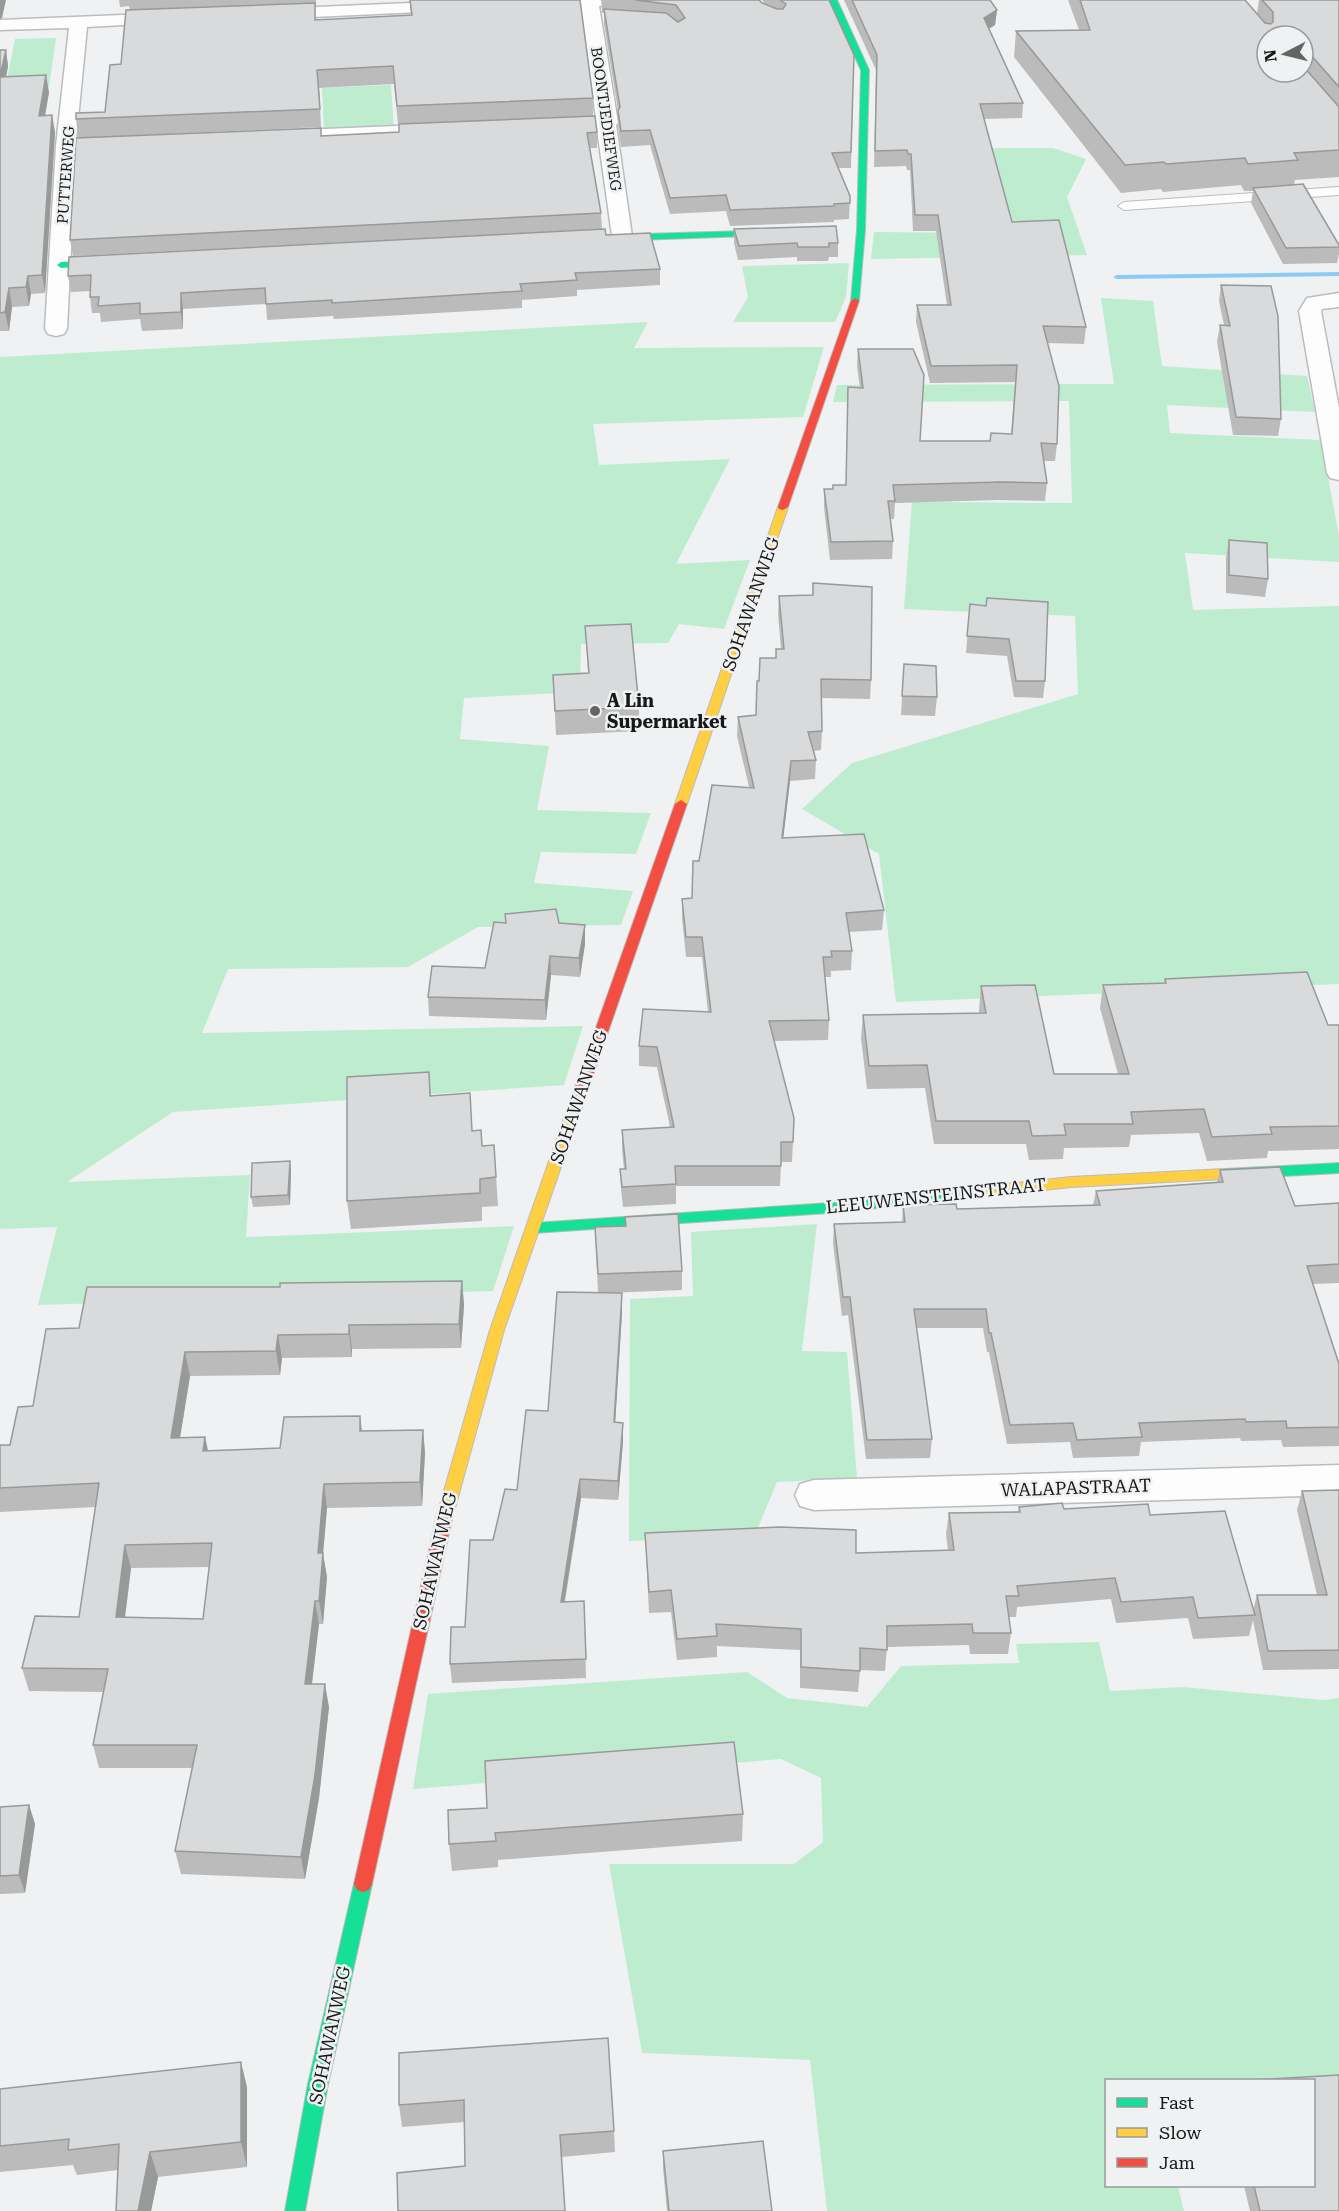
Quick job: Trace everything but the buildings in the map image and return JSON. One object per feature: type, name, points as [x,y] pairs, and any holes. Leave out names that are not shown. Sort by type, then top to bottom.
[{"type":"street","points":[[530,2],[594,13],[622,0]]},
{"type":"street","name":"SOHAWANWEG","points":[[295,2211],[318,2084],[448,1498],[497,1330],[855,303],[855,230],[865,70],[833,0]]},
{"type":"street","points":[[254,15],[381,5],[476,6]]},
{"type":"street","name":"BOONTJEDIEFWEG","points":[[594,13],[622,236]]},
{"type":"street","points":[[0,26],[22,16],[79,22],[184,18]]},
{"type":"street","name":"PUTTERWEG","points":[[56,329],[66,146],[79,22]]},
{"type":"street","points":[[525,126],[608,123]]},
{"type":"street","points":[[255,138],[466,129]]},
{"type":"street","points":[[66,146],[137,143]]},
{"type":"street","points":[[593,239],[622,236],[639,238],[791,232]]},
{"type":"street","points":[[61,265],[132,261]]},
{"type":"street","points":[[1339,300],[1315,303],[1310,311],[1339,473]]},
{"type":"street","name":"LEEUWENSTEINSTRAAT","points":[[534,1228],[844,1207],[1071,1182],[1339,1168]]},
{"type":"street","name":"WALAPASTRAAT","points":[[814,1495],[1339,1480]]},
{"type":"lane","points":[[1124,206],[1339,190]]},
{"type":"green space","points":[[56,38],[49,87],[5,90],[15,39]]},
{"type":"green space","points":[[391,85],[394,128],[324,131],[322,88]]},
{"type":"green space","points":[[989,148],[1053,148],[1086,159],[1067,197],[1087,255],[871,259],[874,232],[985,233]]},
{"type":"green space","points":[[849,263],[846,297],[835,322],[733,322],[748,297],[742,266]]},
{"type":"green space","points":[[1101,298],[1153,301],[1162,366],[1307,376],[1315,412],[1167,405],[1170,433],[1321,440],[1339,536],[1339,562],[1185,553],[1193,610],[1339,606],[1339,984],[896,1002],[879,854],[802,809],[852,763],[1078,694],[1075,616],[904,609],[912,502],[1072,503],[1069,401],[833,402],[837,385],[1114,384]]},
{"type":"green space","points":[[648,322],[634,348],[824,347],[803,417],[593,424],[599,465],[730,459],[676,564],[750,560],[724,629],[679,624],[668,643],[581,644],[580,692],[464,698],[460,739],[549,746],[537,810],[651,813],[636,854],[541,852],[534,883],[633,891],[621,925],[478,927],[408,967],[228,969],[202,1033],[583,1026],[564,1085],[173,1112],[67,1182],[250,1175],[246,1237],[514,1226],[493,1291],[38,1305],[57,1227],[0,1229],[0,357]]},
{"type":"green space","points":[[817,1224],[802,1351],[847,1352],[857,1478],[777,1482],[755,1535],[629,1541],[630,1299],[693,1296],[691,1232]]},
{"type":"green space","points":[[1099,1642],[1110,1691],[1182,1687],[1324,1700],[1339,1698],[1339,2084],[1315,2079],[1105,2079],[1105,2187],[1178,2187],[1184,2211],[827,2211],[810,2060],[642,2053],[609,1864],[794,1864],[823,1842],[821,1778],[781,1759],[413,1789],[428,1694],[747,1672],[787,1698],[867,1707],[901,1666],[1019,1663],[1016,1644]]},
{"type":"waterway","points":[[1117,277],[1339,274]]},
{"type":"traffic: fast","points":[[833,0],[865,70],[861,230],[855,301]]},
{"type":"traffic: fast","points":[[608,238],[778,233]]},
{"type":"traffic: fast","points":[[61,265],[113,262]]},
{"type":"traffic: fast","points":[[1225,1174],[1339,1168]]},
{"type":"traffic: fast","points":[[534,1228],[844,1207],[988,1191]]},
{"type":"traffic: fast","points":[[295,2211],[318,2084],[363,1884]]},
{"type":"traffic: slow","points":[[681,804],[783,507]]},
{"type":"traffic: slow","points":[[444,1519],[497,1330],[576,1104]]},
{"type":"traffic: slow","points":[[988,1191],[1071,1182],[1225,1174]]},
{"type":"traffic: jam","points":[[783,507],[855,301]]},
{"type":"traffic: jam","points":[[576,1104],[681,804]]},
{"type":"traffic: jam","points":[[363,1884],[444,1519]]},
{"type":"place","name":"A Lin Supermarket","points":[[595,711]]}]
